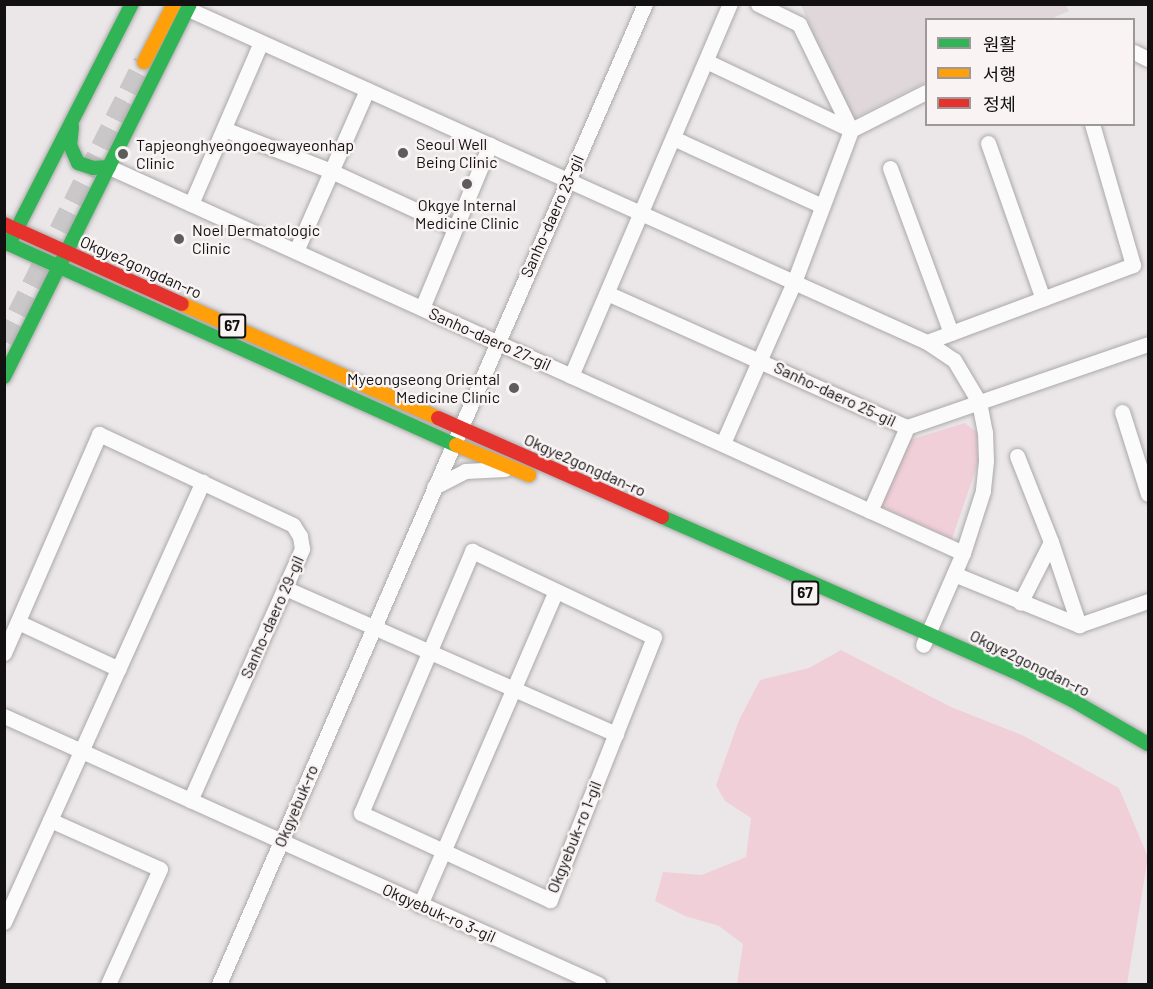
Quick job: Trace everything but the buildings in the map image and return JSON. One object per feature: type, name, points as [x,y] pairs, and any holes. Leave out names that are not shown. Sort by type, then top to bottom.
[{"type":"main road","points":[[6,247],[11,227],[73,123],[132,4]]},
{"type":"main road","points":[[162,4],[139,61],[184,6]]},
{"type":"main road","points":[[4,377],[109,167],[184,6]]},
{"type":"main road","points":[[73,123],[70,145],[78,164],[93,168],[109,167]]},
{"type":"main road","name":"Okgye2gongdan-ro","points":[[11,227],[925,639],[1074,713],[1149,759]]},
{"type":"main road","name":"Okgye2gongdan-ro","points":[[6,247],[60,267],[453,444],[545,482]]},
{"type":"main road","name":"Okgye2gongdan-ro","points":[[574,494],[1072,699],[1149,744]]},
{"type":"street","name":"Sanho-daero 23-gil","points":[[460,428],[645,4]]},
{"type":"street","points":[[571,376],[730,4]]},
{"type":"street","points":[[758,4],[798,24],[851,130]]},
{"type":"street","points":[[184,6],[927,342],[954,360],[979,402],[985,432],[986,461],[983,491],[963,553],[925,639]]},
{"type":"street","points":[[191,204],[261,42]]},
{"type":"street","points":[[1135,52],[1149,59]]},
{"type":"street","points":[[706,61],[851,130]]},
{"type":"street","points":[[296,251],[367,90]]},
{"type":"street","points":[[851,130],[925,93]]},
{"type":"street","points":[[927,342],[1133,265],[1093,126]]},
{"type":"street","points":[[224,129],[331,171],[455,228]]},
{"type":"street","name":"Sanho-daero 25-gil","points":[[723,443],[794,282],[851,130]]},
{"type":"street","points":[[673,138],[822,207]]},
{"type":"street","points":[[988,143],[1043,299]]},
{"type":"street","points":[[422,308],[490,145]]},
{"type":"street","name":"Sanho-daero 27-gil","points":[[109,167],[963,553]]},
{"type":"street","points":[[890,168],[951,333]]},
{"type":"street","name":"Sanho-daero 25-gil","points":[[607,293],[760,359],[907,427],[1149,344]]},
{"type":"street","points":[[1122,412],[1149,494]]},
{"type":"street","points":[[870,511],[907,427]]},
{"type":"street","name":"Okgyebuk-ro","points":[[219,984],[460,428]]},
{"type":"street","name":"Sanho-daero 29-gil","points":[[4,653],[99,434],[293,525],[300,536],[302,549],[190,800]]},
{"type":"street","points":[[1017,456],[1051,542],[1079,626]]},
{"type":"street","points":[[434,487],[465,471],[516,470]]},
{"type":"street","points":[[4,922],[202,482]]},
{"type":"street","points":[[1020,603],[1051,542]]},
{"type":"street","name":"Okgyebuk-ro 1-gil","points":[[472,550],[556,591],[654,637],[550,900],[361,813],[472,550]]},
{"type":"street","points":[[954,574],[1079,626],[1149,601]]},
{"type":"street","points":[[285,588],[616,734]]},
{"type":"street","points":[[420,904],[556,591]]},
{"type":"street","points":[[18,622],[119,669]]},
{"type":"street","points":[[4,716],[281,841]]},
{"type":"street","points":[[50,820],[160,869],[108,984]]},
{"type":"street","name":"Okgyebuk-ro 3-gil","points":[[281,841],[597,984]]},
{"type":"shaded area","points":[[1065,4],[1069,11],[1053,18],[925,18],[925,82],[850,120],[801,5]]},
{"type":"shaded area","points":[[965,423],[981,436],[979,460],[952,539],[880,506],[909,440]]},
{"type":"shaded area","points":[[841,650],[951,707],[1022,735],[1119,788],[1148,857],[1127,984],[737,984],[743,944],[719,926],[685,916],[655,901],[663,872],[702,875],[746,857],[751,818],[725,801],[716,785],[739,720],[760,680],[809,668]]},
{"type":"tunnel","points":[[4,341],[144,62]]},
{"type":"traffic: fast","points":[[9,244],[132,4]]},
{"type":"traffic: fast","points":[[4,377],[190,4]]},
{"type":"traffic: fast","points":[[72,127],[70,145],[78,163],[93,168],[109,167]]},
{"type":"traffic: fast","points":[[4,242],[456,445]]},
{"type":"traffic: fast","points":[[662,517],[1013,671],[1072,700],[1148,744]]},
{"type":"traffic: slow","points":[[144,62],[174,4]]},
{"type":"traffic: slow","points":[[182,304],[438,418]]},
{"type":"traffic: slow","points":[[456,445],[529,475]]},
{"type":"traffic: jam","points":[[4,224],[182,304]]},
{"type":"traffic: jam","points":[[438,418],[662,517]]},
{"type":"place","name":"Seoul Well Being Clinic","points":[[403,153]]},
{"type":"place","name":"Tapjeonghyeongoegwayeonhap Clinic","points":[[123,154]]},
{"type":"place","name":"Okgye Internal Medicine Clinic","points":[[467,184]]},
{"type":"place","name":"Noel Dermatologic Clinic","points":[[179,239]]},
{"type":"place","name":"Myeongseong Oriental Medicine Clinic","points":[[514,388]]}]
